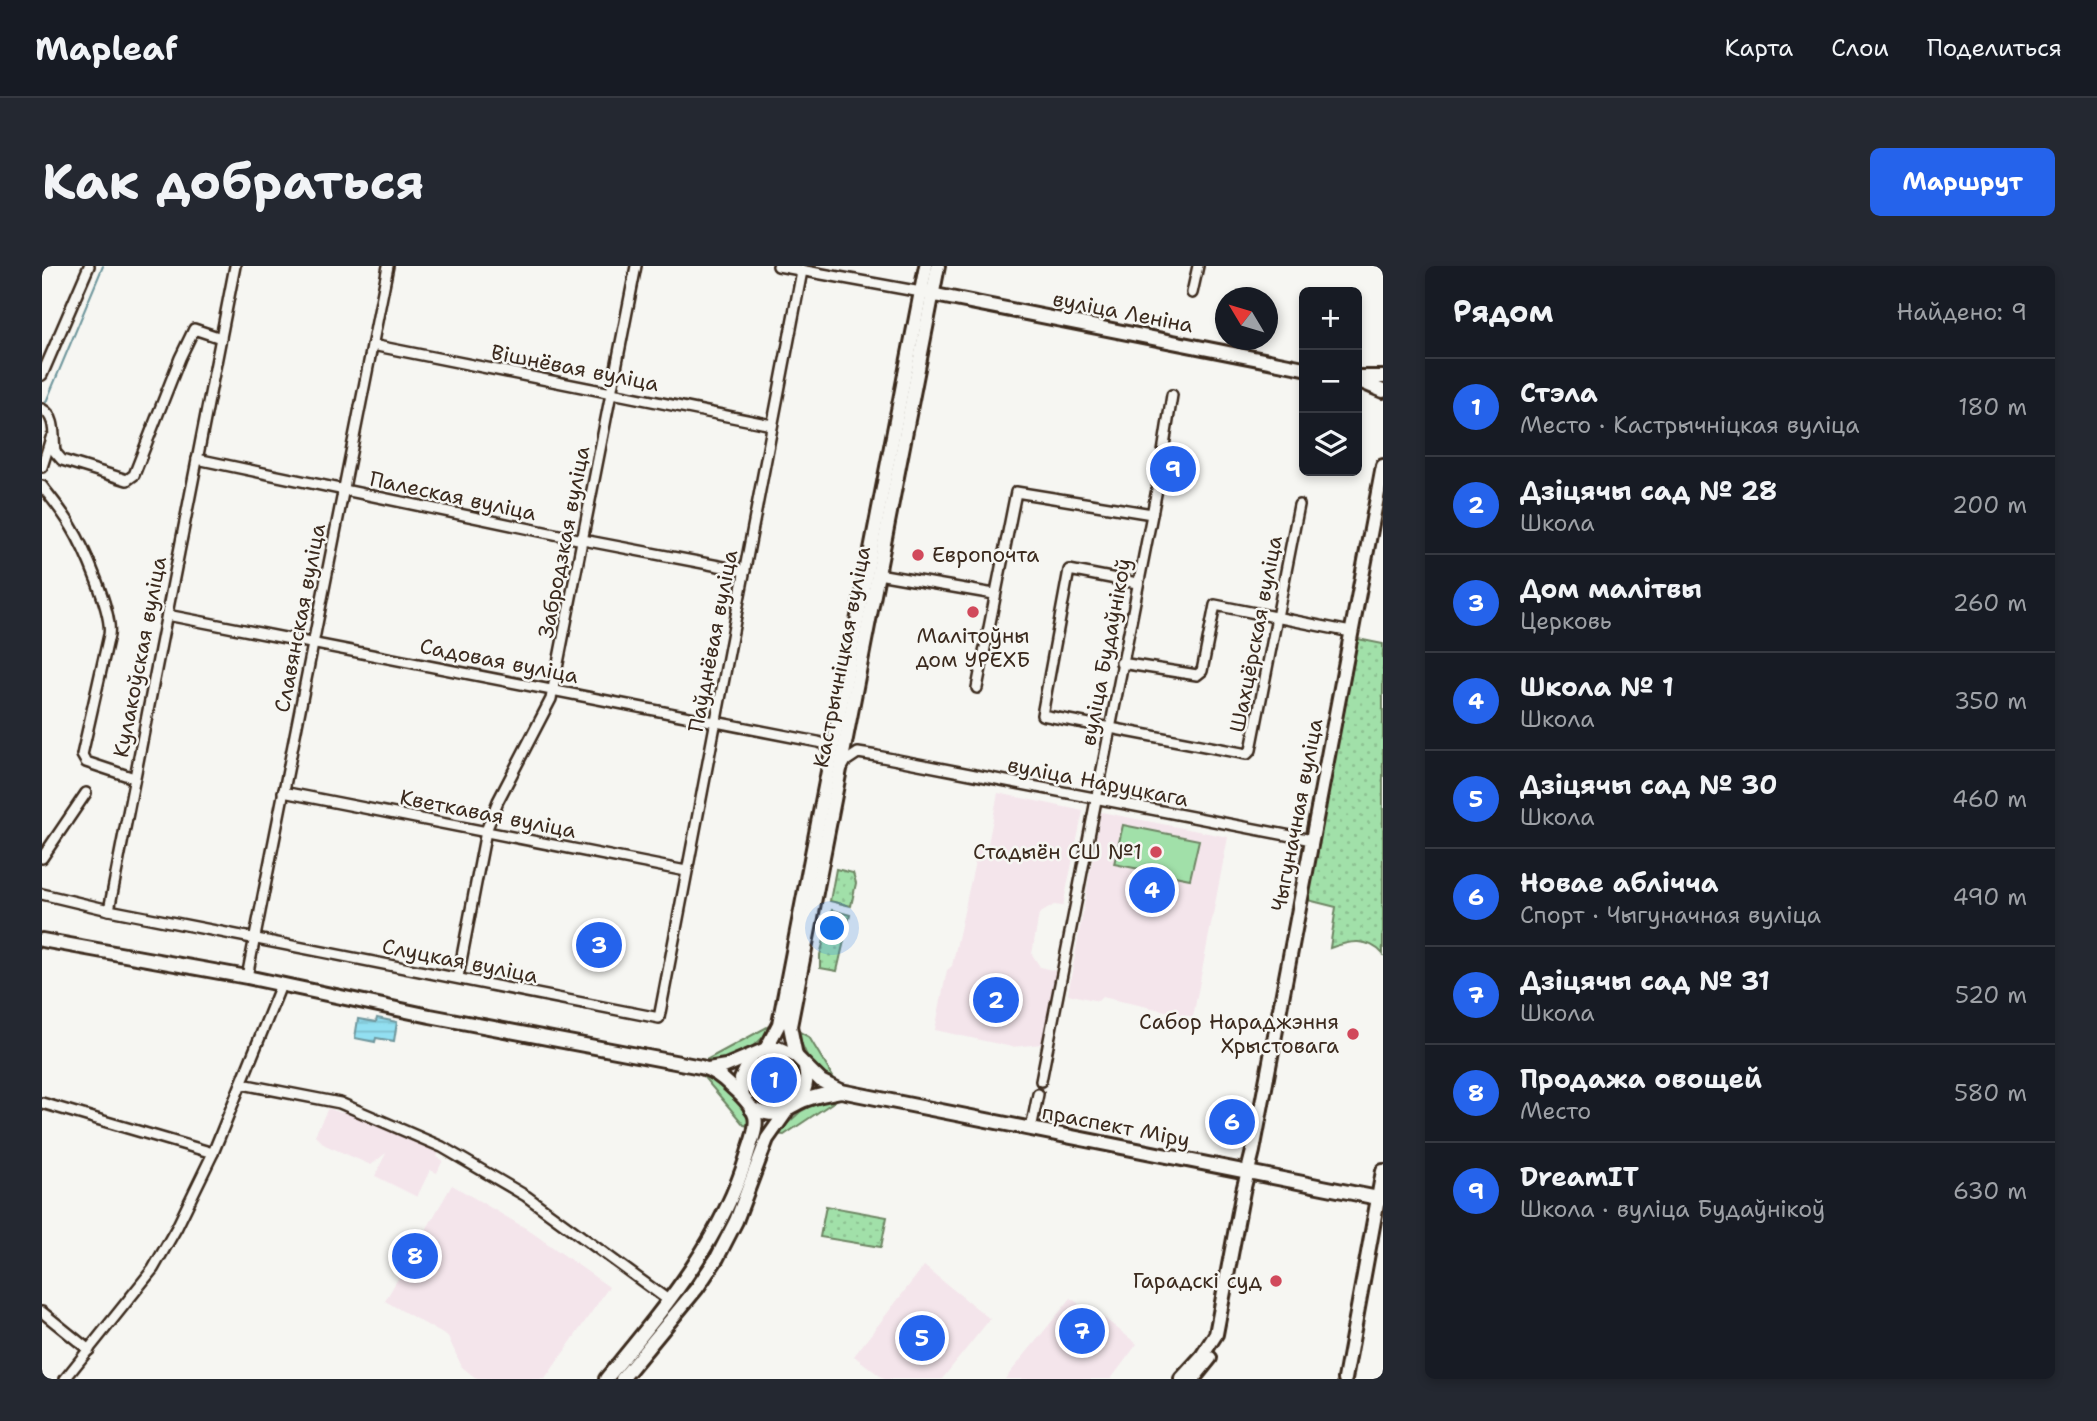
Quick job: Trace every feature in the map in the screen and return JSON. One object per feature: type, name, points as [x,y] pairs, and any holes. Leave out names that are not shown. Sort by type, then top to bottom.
[{"type":"main road","name":"Кастрычніцкая вуліца","points":[[796,1056],[790,1026],[878,574],[927,293],[926,266]]},
{"type":"main road","name":"Кастрычніцкая вуліца","points":[[765,1049],[779,1024],[831,756],[927,293],[939,266]]},
{"type":"main road","name":"вуліца Леніна","points":[[927,293],[1299,367]]},
{"type":"main road","points":[[1362,378],[1383,377]]},
{"type":"main road","points":[[1362,380],[1383,391]]},
{"type":"main road","name":"Чыгуначная вуліца","points":[[1249,1172],[1383,466]]},
{"type":"main road","points":[[42,940],[247,977],[708,1069],[726,1066],[765,1049],[778,1048],[796,1056],[821,1082],[841,1091]]},
{"type":"main road","points":[[743,1097],[741,1079],[752,1056]]},
{"type":"main road","points":[[622,1379],[697,1288],[718,1258],[736,1221],[767,1139],[806,1090],[804,1067]]},
{"type":"main road","points":[[606,1379],[704,1252],[726,1212],[741,1174],[756,1125],[751,1109],[743,1097],[708,1069]]},
{"type":"main road","points":[[751,1109],[766,1114],[841,1091]]},
{"type":"main road","name":"праспект Міру","points":[[841,1091],[1381,1198]]},
{"type":"main road","points":[[1345,1379],[1381,1198],[1383,1171]]},
{"type":"main road","points":[[1181,1379],[1202,1356],[1216,1334],[1251,1192],[1249,1172]]},
{"type":"main road","points":[[1193,1379],[1220,1344],[1242,1191],[1249,1172]]},
{"type":"street","points":[[42,375],[89,266]]},
{"type":"street","name":"Кулакоўская вуліца","points":[[106,910],[235,266]]},
{"type":"street","name":"Славянская вуліца","points":[[247,977],[388,266]]},
{"type":"street","name":"Забродзкая вуліца","points":[[458,977],[485,831],[551,699],[636,266]]},
{"type":"street","points":[[778,266],[927,293]]},
{"type":"street","points":[[1192,293],[1198,266]]},
{"type":"street","name":"Паўднёвая вуліца","points":[[659,1018],[802,271]]},
{"type":"street","points":[[53,433],[55,452],[62,460],[127,480],[134,475],[194,329],[219,337]]},
{"type":"street","name":"Вішнёвая вуліца","points":[[372,345],[772,425]]},
{"type":"street","name":"вуліца Будаўнікоў","points":[[1041,1081],[1152,514],[1172,395]]},
{"type":"street","points":[[42,409],[47,411],[54,424],[42,467]]},
{"type":"street","name":"Палеская вуліца","points":[[197,459],[342,491],[745,571]]},
{"type":"street","points":[[42,485],[76,536],[109,619],[109,635],[82,755],[86,762],[132,777]]},
{"type":"street","points":[[976,688],[1016,492],[1152,514]]},
{"type":"street","name":"Шахцёрская вуліца","points":[[1109,728],[1249,753],[1299,505]]},
{"type":"street","points":[[1109,728],[1042,715],[1069,570],[1137,583]]},
{"type":"street","points":[[878,574],[995,594]]},
{"type":"street","points":[[1121,663],[1195,676],[1202,671],[1214,605],[1351,632]]},
{"type":"street","name":"Садовая вуліца","points":[[167,615],[825,744]]},
{"type":"street","points":[[848,721],[851,742],[858,748],[877,755]]},
{"type":"street","points":[[831,756],[825,744],[836,734]]},
{"type":"street","points":[[839,775],[846,761],[858,753],[877,755]]},
{"type":"street","name":"вуліца Наруцкага","points":[[877,755],[1312,840]]},
{"type":"street","name":"Кветкавая вуліца","points":[[283,792],[686,871]]},
{"type":"street","points":[[42,858],[86,793]]},
{"type":"street","points":[[42,894],[106,910],[254,939]]},
{"type":"street","name":"Слуцкая вуліца","points":[[254,939],[659,1018]]},
{"type":"street","points":[[65,1379],[153,1269],[177,1227],[213,1153],[281,985]]},
{"type":"street","points":[[242,1084],[340,1103],[442,1147],[522,1194],[668,1300]]},
{"type":"street","points":[[1031,1129],[1038,1094]]},
{"type":"street","points":[[42,1103],[213,1153]]},
{"type":"street","points":[[42,1312],[89,1350]]},
{"type":"shaded area","points":[[998,793],[1083,811],[1063,906],[1054,905],[1039,914],[1032,954],[1040,967],[1056,971],[1042,1044],[1012,1047],[935,1030],[947,970],[952,966],[978,848],[987,849]]},
{"type":"shaded area","points":[[1101,812],[1228,837],[1193,1017],[1102,997],[1098,1001],[1068,994]]},
{"type":"shaded area","points":[[328,1108],[341,1113],[347,1111],[439,1152],[437,1157],[443,1160],[437,1173],[430,1170],[417,1197],[375,1176],[386,1153],[371,1165],[325,1145],[315,1135]]},
{"type":"shaded area","points":[[452,1185],[527,1229],[609,1287],[545,1379],[477,1379],[462,1367],[448,1337],[385,1301]]},
{"type":"shaded area","points":[[924,1266],[990,1319],[942,1379],[884,1379],[854,1356]]},
{"type":"shaded area","points":[[1071,1298],[1095,1316],[1104,1318],[1137,1344],[1111,1379],[1005,1379]]},
{"type":"green space","points":[[1358,639],[1383,644],[1383,954],[1371,945],[1358,942],[1330,948],[1336,907],[1308,900]]},
{"type":"green space","name":"Стадыён СШ №1","points":[[1123,825],[1199,840],[1190,879],[1114,864]]},
{"type":"green space","points":[[836,869],[853,873],[856,883],[851,906],[830,901]]},
{"type":"green space","points":[[832,910],[850,915],[837,971],[820,968],[820,955]]},
{"type":"green space","points":[[769,1026],[774,1026],[760,1040],[734,1057],[706,1060]]},
{"type":"green space","points":[[796,1030],[809,1037],[836,1082],[815,1068]]},
{"type":"green space","points":[[774,1054],[793,1062],[801,1081],[793,1100],[774,1108],[755,1100],[747,1081],[755,1062]]},
{"type":"green space","points":[[701,1071],[739,1101],[748,1117],[749,1126],[744,1125]]},
{"type":"green space","points":[[826,1097],[835,1098],[835,1101],[784,1135],[776,1134],[800,1112]]},
{"type":"green space","points":[[826,1206],[887,1217],[881,1247],[820,1237]]},
{"type":"water","points":[[377,1018],[397,1022],[394,1041],[376,1038],[375,1042],[355,1038],[358,1019],[376,1022]]},
{"type":"waterway","points":[[46,402],[103,266]]},
{"type":"place","name":"DreamIT","points":[[1173,469]]},
{"type":"place","name":"Европочта","points":[[918,555]]},
{"type":"place","name":"Малітоўны дом УРЕХБ","points":[[973,612]]},
{"type":"place","name":"Стадыён СШ №1","points":[[1156,852]]},
{"type":"place","name":"Школа № 1","points":[[1152,890]]},
{"type":"place","name":"Дом малітвы","points":[[599,945]]},
{"type":"place","name":"Дзіцячы сад № 28","points":[[996,1000]]},
{"type":"place","name":"Сабор Нараджэння Хрыстовага","points":[[1353,1034]]},
{"type":"place","name":"Стэла","points":[[774,1080]]},
{"type":"place","name":"Новае аблічча","points":[[1232,1122]]},
{"type":"place","name":"Продажа овощей","points":[[415,1256]]},
{"type":"place","name":"Гарадскі суд","points":[[1276,1281]]},
{"type":"place","name":"Дзіцячы сад № 31","points":[[1082,1331]]},
{"type":"place","name":"Дзіцячы сад № 30","points":[[922,1338]]}]
